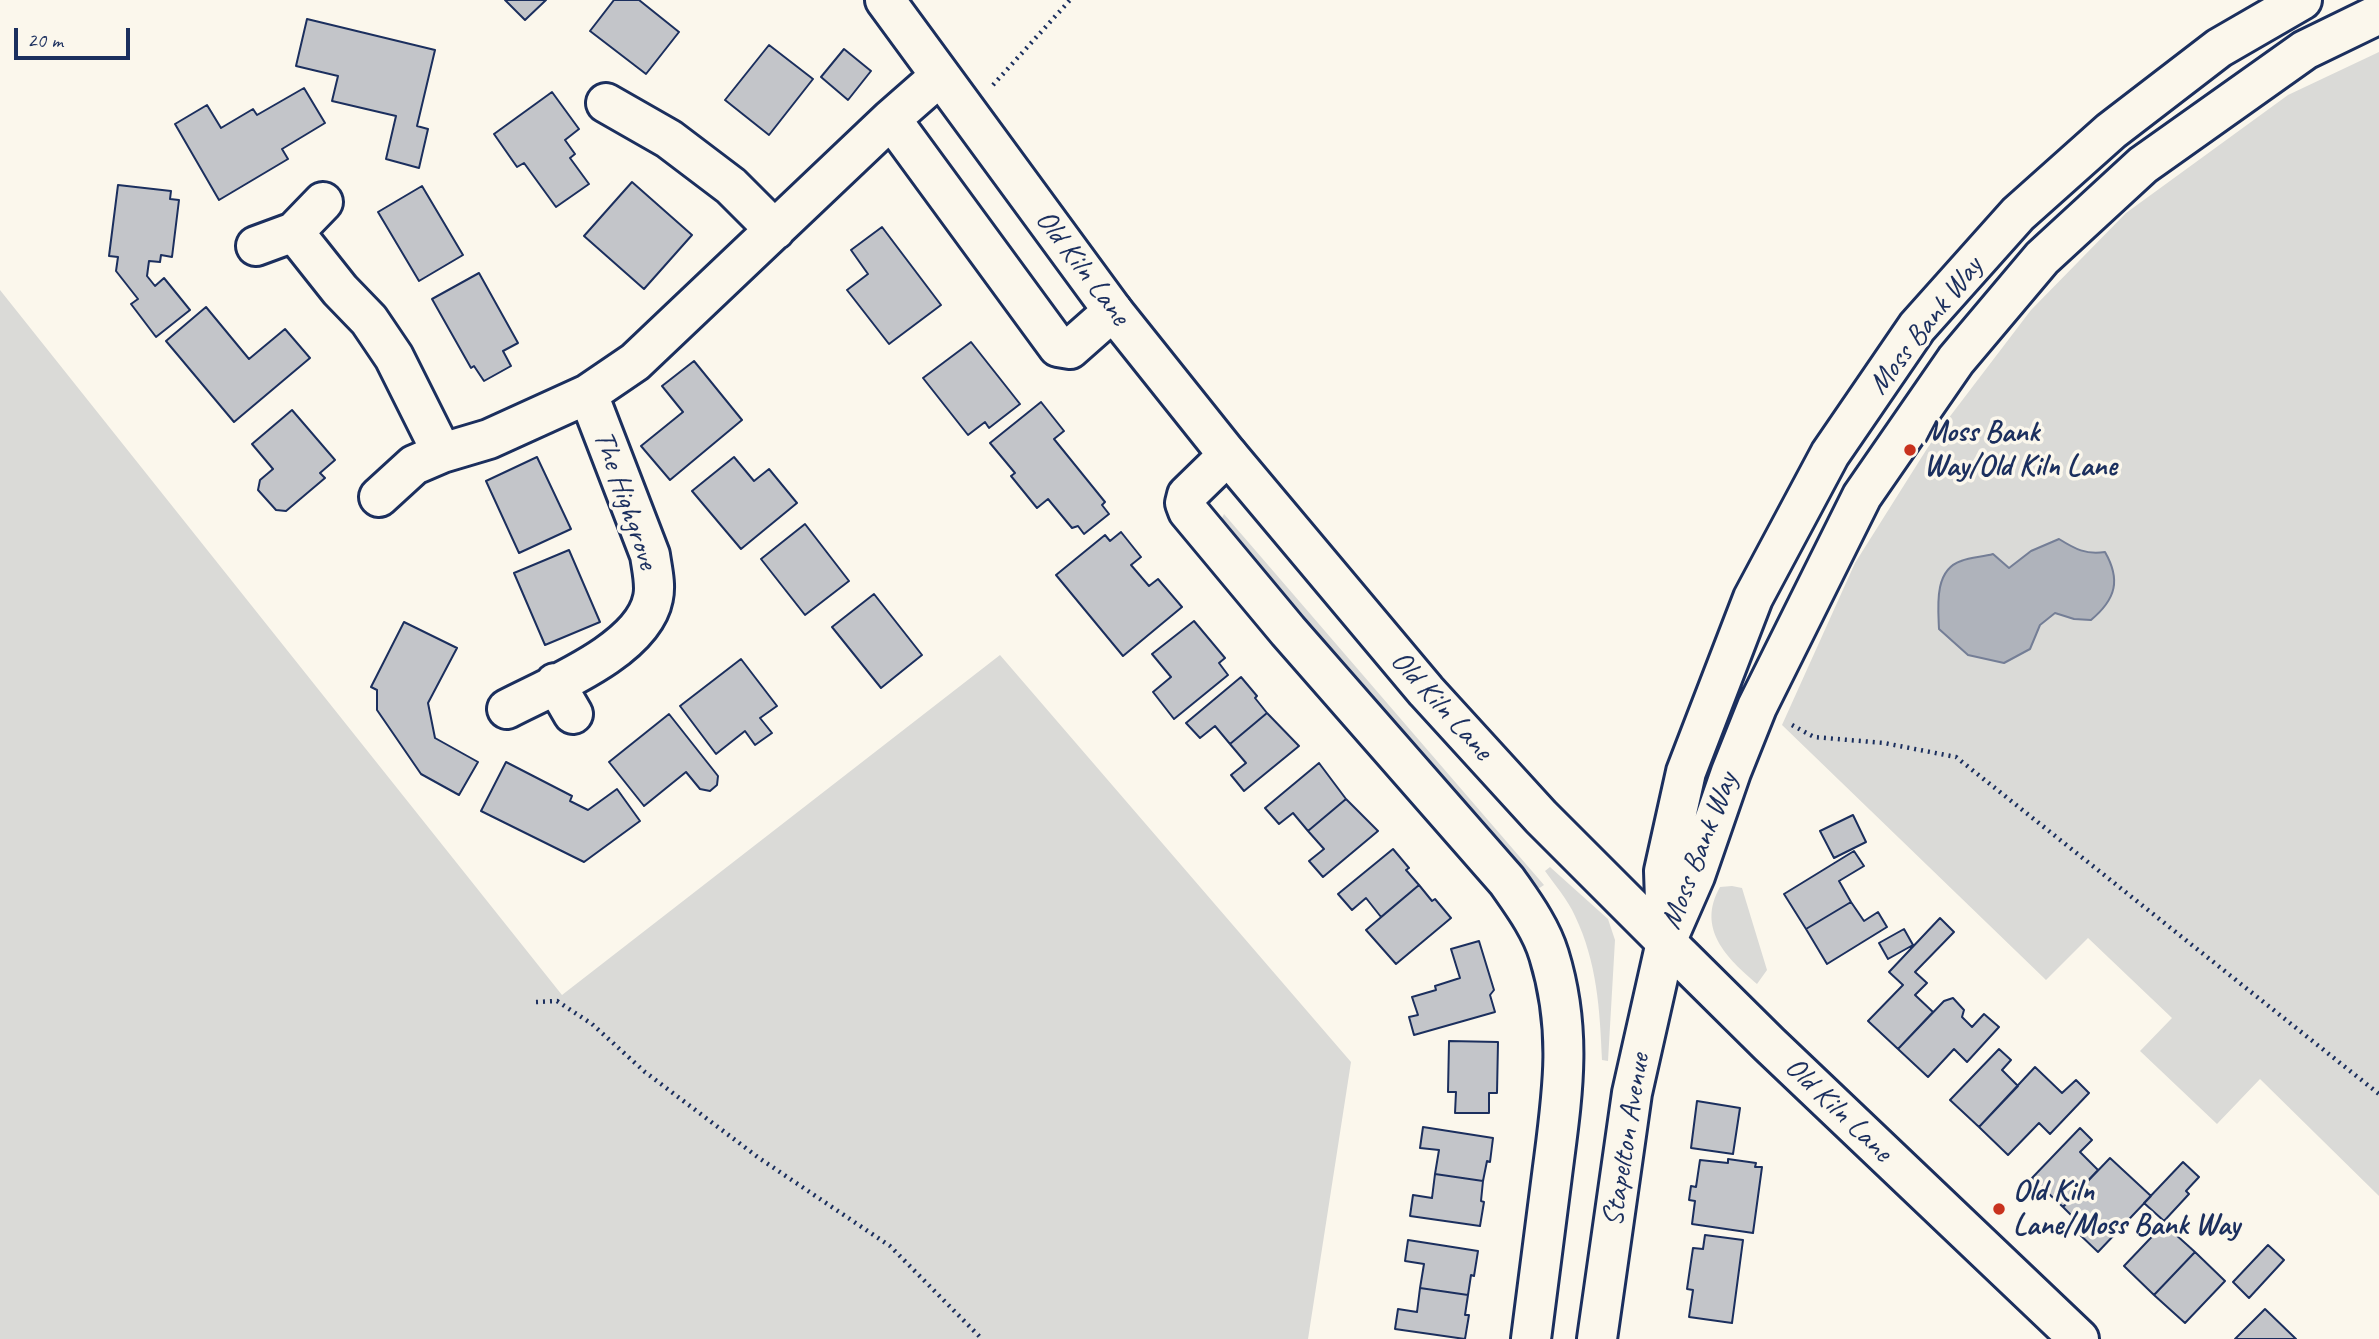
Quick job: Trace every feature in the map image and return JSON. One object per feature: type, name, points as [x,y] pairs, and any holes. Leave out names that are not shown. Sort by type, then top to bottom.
[{"type":"main road","name":"Old Kiln Lane","points":[[885,0],[1113,311],[1228,455],[1426,691],[1541,817],[1666,942],[2079,1339]]},
{"type":"main road","name":"Moss Bank Way","points":[[1666,942],[1664,872],[1686,772],[1753,598],[1830,454],[1917,327],[2018,214],[2111,131],[2219,48],[2302,0]]},
{"type":"main road","name":"Moss Bank Way","points":[[1666,942],[1695,876],[1757,707],[1861,496],[1956,360],[2042,258],[2143,165],[2305,50],[2379,14]]},
{"type":"main road","name":"The Highgrove","points":[[379,497],[414,466],[442,453],[489,439],[588,394],[635,362],[891,119],[940,76]]},
{"type":"main road","points":[[606,103],[677,125],[731,186],[775,230]]},
{"type":"main road","points":[[891,119],[1058,347],[1070,349],[1113,311]]},
{"type":"main road","points":[[256,246],[294,232],[323,202]]},
{"type":"main road","points":[[294,232],[340,290],[369,320],[394,357],[442,453]]},
{"type":"main road","name":"The Highgrove","points":[[507,709],[564,699],[632,637],[646,619],[653,598],[654,577],[650,555],[588,394]]},
{"type":"main road","points":[[1228,455],[1187,495],[1185,503],[1188,510],[1288,631],[1507,881],[1528,911],[1549,952],[1565,1034],[1564,1080],[1531,1339]]},
{"type":"main road","name":"Stapelton Avenue","points":[[1597,1339],[1632,1093],[1666,942]]},
{"type":"path","points":[[967,113],[1070,0]]},
{"type":"path","points":[[1786,722],[1814,737],[1884,743],[1956,757],[2379,1094]]},
{"type":"path","points":[[536,1002],[557,1001],[583,1018],[645,1072],[759,1158],[890,1246],[982,1339]]},
{"type":"shaded area","points":[[2379,52],[2379,1196],[2260,1079],[2217,1124],[2140,1051],[2172,1018],[2088,938],[2046,980],[1782,725],[1855,563],[1935,436],[2031,310],[2126,213],[2288,95]]},
{"type":"shaded area","points":[[0,290],[562,995],[1000,655],[1351,1062],[1308,1339],[0,1339]]},
{"type":"shaded area","points":[[1224,514],[1544,885],[1538,889],[1442,782],[1221,520]]},
{"type":"shaded area","points":[[2059,539],[2081,550],[2105,552],[2110,562],[2114,580],[2111,597],[2091,620],[2074,619],[2055,613],[2040,625],[2030,649],[2004,663],[1968,655],[1939,629],[1938,610],[1942,580],[1952,566],[1965,560],[1993,554],[2009,568],[2031,551]]},
{"type":"shaded area","points":[[1550,867],[1608,919],[1615,940],[1608,1061],[1602,1060],[1598,1005],[1588,951],[1572,910],[1545,871]]},
{"type":"shaded area","points":[[1720,887],[1742,888],[1767,970],[1757,984],[1726,953],[1713,929],[1713,902]]},
{"type":"building","points":[[505,0],[546,0],[525,20]]},
{"type":"building","points":[[614,0],[639,0],[679,32],[646,74],[590,31]]},
{"type":"building","points":[[307,19],[435,50],[417,126],[428,129],[419,168],[386,159],[396,116],[332,101],[338,76],[296,66]]},
{"type":"building","points":[[769,45],[813,79],[769,135],[725,100]]},
{"type":"building","points":[[844,49],[871,71],[848,100],[821,77]]},
{"type":"building","points":[[304,88],[325,123],[282,149],[288,159],[219,200],[175,124],[207,105],[221,128],[253,109],[257,115]]},
{"type":"building","points":[[552,92],[579,129],[565,140],[575,154],[570,158],[589,184],[556,207],[524,163],[517,167],[494,134]]},
{"type":"building","points":[[632,182],[692,235],[644,289],[584,236]]},
{"type":"building","points":[[118,185],[171,191],[170,199],[179,200],[172,257],[161,255],[160,262],[149,261],[147,276],[155,286],[164,278],[190,310],[156,337],[131,304],[138,299],[116,271],[118,257],[109,256]]},
{"type":"building","points":[[422,186],[463,255],[419,281],[378,212]]},
{"type":"building","points":[[882,227],[941,305],[889,344],[847,290],[868,274],[851,250]]},
{"type":"building","points":[[479,273],[518,343],[503,351],[511,366],[484,381],[474,366],[471,368],[432,299]]},
{"type":"building","points":[[206,307],[249,359],[285,329],[310,358],[234,422],[166,341]]},
{"type":"building","points":[[971,342],[1020,404],[989,428],[985,422],[968,435],[923,378]]},
{"type":"building","points":[[694,361],[742,420],[670,480],[641,446],[683,412],[662,386]]},
{"type":"building","points":[[1041,402],[1064,431],[1054,439],[1105,502],[1102,505],[1109,514],[1084,534],[1078,526],[1072,528],[1048,499],[1037,508],[1011,476],[1015,473],[990,443]]},
{"type":"building","points":[[292,410],[335,460],[320,473],[325,478],[286,511],[276,510],[258,490],[260,480],[273,469],[252,444]]},
{"type":"building","points":[[537,457],[571,529],[519,553],[486,481]]},
{"type":"building","points":[[734,457],[754,481],[769,469],[797,503],[741,549],[692,491]]},
{"type":"building","points":[[805,524],[849,581],[805,615],[761,559]]},
{"type":"building","points":[[1121,532],[1141,557],[1131,565],[1149,586],[1158,579],[1182,607],[1123,656],[1056,575],[1105,535],[1110,541]]},
{"type":"building","points":[[569,550],[600,622],[545,645],[514,573]]},
{"type":"building","points":[[874,594],[922,655],[881,688],[832,627]]},
{"type":"building","points":[[1194,621],[1225,658],[1219,663],[1228,675],[1174,719],[1153,692],[1171,677],[1152,654]]},
{"type":"building","points":[[404,622],[457,648],[428,703],[435,738],[478,762],[459,795],[421,774],[377,710],[377,690],[371,687]]},
{"type":"building","points":[[741,659],[777,706],[760,718],[772,733],[755,745],[745,731],[716,754],[680,706]]},
{"type":"building","points":[[1241,677],[1267,713],[1230,744],[1215,726],[1200,738],[1186,723]]},
{"type":"building","points":[[1267,713],[1299,746],[1244,791],[1231,775],[1246,763],[1230,744]]},
{"type":"building","points":[[669,714],[718,776],[717,785],[710,791],[700,789],[686,772],[644,806],[609,762]]},
{"type":"building","points":[[506,762],[572,796],[570,801],[588,810],[617,789],[640,821],[584,862],[481,811]]},
{"type":"building","points":[[1319,763],[1346,799],[1308,831],[1293,813],[1279,824],[1265,808]]},
{"type":"building","points":[[1346,799],[1378,831],[1323,877],[1309,861],[1324,849],[1308,831]]},
{"type":"building","points":[[1853,815],[1866,842],[1834,858],[1820,831]]},
{"type":"building","points":[[1393,849],[1419,885],[1381,917],[1366,898],[1352,910],[1338,894]]},
{"type":"building","points":[[1854,851],[1864,866],[1839,881],[1851,902],[1806,929],[1784,894]]},
{"type":"building","points":[[1419,885],[1451,918],[1396,964],[1366,930]]},
{"type":"building","points":[[1851,902],[1864,921],[1878,912],[1887,927],[1827,964],[1806,929]]},
{"type":"building","points":[[1940,918],[1954,932],[1915,972],[1927,983],[1915,995],[1933,1012],[1898,1049],[1868,1021],[1903,985],[1889,972]]},
{"type":"building","points":[[1904,929],[1913,945],[1888,959],[1879,943]]},
{"type":"building","points":[[1479,941],[1494,990],[1490,995],[1495,1012],[1414,1035],[1409,1017],[1418,1015],[1412,997],[1436,990],[1435,986],[1460,978],[1451,949]]},
{"type":"building","points":[[1953,998],[1964,1010],[1962,1017],[1972,1027],[1984,1014],[1999,1027],[1967,1062],[1954,1049],[1928,1077],[1898,1049],[1944,1001]]},
{"type":"building","points":[[1449,1041],[1498,1042],[1497,1093],[1489,1093],[1489,1113],[1455,1113],[1456,1092],[1448,1092]]},
{"type":"building","points":[[1999,1049],[2011,1060],[2002,1070],[2018,1086],[1979,1127],[1950,1100]]},
{"type":"building","points":[[2035,1067],[2062,1093],[2076,1080],[2089,1093],[2050,1134],[2039,1123],[2008,1155],[1979,1127]]},
{"type":"building","points":[[1697,1101],[1740,1108],[1733,1154],[1691,1148]]},
{"type":"building","points":[[1423,1127],[1493,1138],[1490,1162],[1487,1161],[1483,1181],[1435,1174],[1439,1150],[1420,1148]]},
{"type":"building","points":[[2080,1128],[2092,1140],[2080,1152],[2098,1170],[2063,1207],[2032,1178]]},
{"type":"building","points":[[2110,1158],[2151,1196],[2098,1252],[2076,1231],[2082,1226],[2063,1207]]},
{"type":"building","points":[[1728,1159],[1756,1163],[1755,1167],[1762,1167],[1753,1233],[1692,1224],[1695,1201],[1689,1200],[1691,1186],[1696,1187],[1700,1160],[1728,1163]]},
{"type":"building","points":[[2183,1162],[2199,1177],[2186,1191],[2189,1194],[2164,1221],[2144,1203]]},
{"type":"building","points":[[1435,1174],[1483,1181],[1481,1201],[1484,1202],[1480,1226],[1410,1216],[1413,1195],[1432,1198]]},
{"type":"building","points":[[2164,1224],[2195,1252],[2154,1295],[2124,1266]]},
{"type":"building","points":[[1705,1235],[1743,1240],[1732,1323],[1689,1317],[1693,1290],[1687,1289],[1693,1248],[1703,1249]]},
{"type":"building","points":[[1408,1240],[1478,1251],[1468,1295],[1420,1288],[1424,1264],[1405,1261]]},
{"type":"building","points":[[2268,1245],[2284,1260],[2249,1298],[2233,1282]]},
{"type":"building","points":[[2195,1252],[2225,1281],[2185,1323],[2154,1295]]},
{"type":"building","points":[[1420,1288],[1468,1295],[1465,1315],[1469,1315],[1465,1339],[1395,1329],[1398,1309],[1417,1312]]},
{"type":"building","points":[[2265,1309],[2296,1339],[2235,1339]]},
{"type":"place","name":"Moss Bank Way/Old Kiln Lane","points":[[1910,450]]},
{"type":"place","name":"Old Kiln Lane/Moss Bank Way","points":[[1999,1209]]}]
